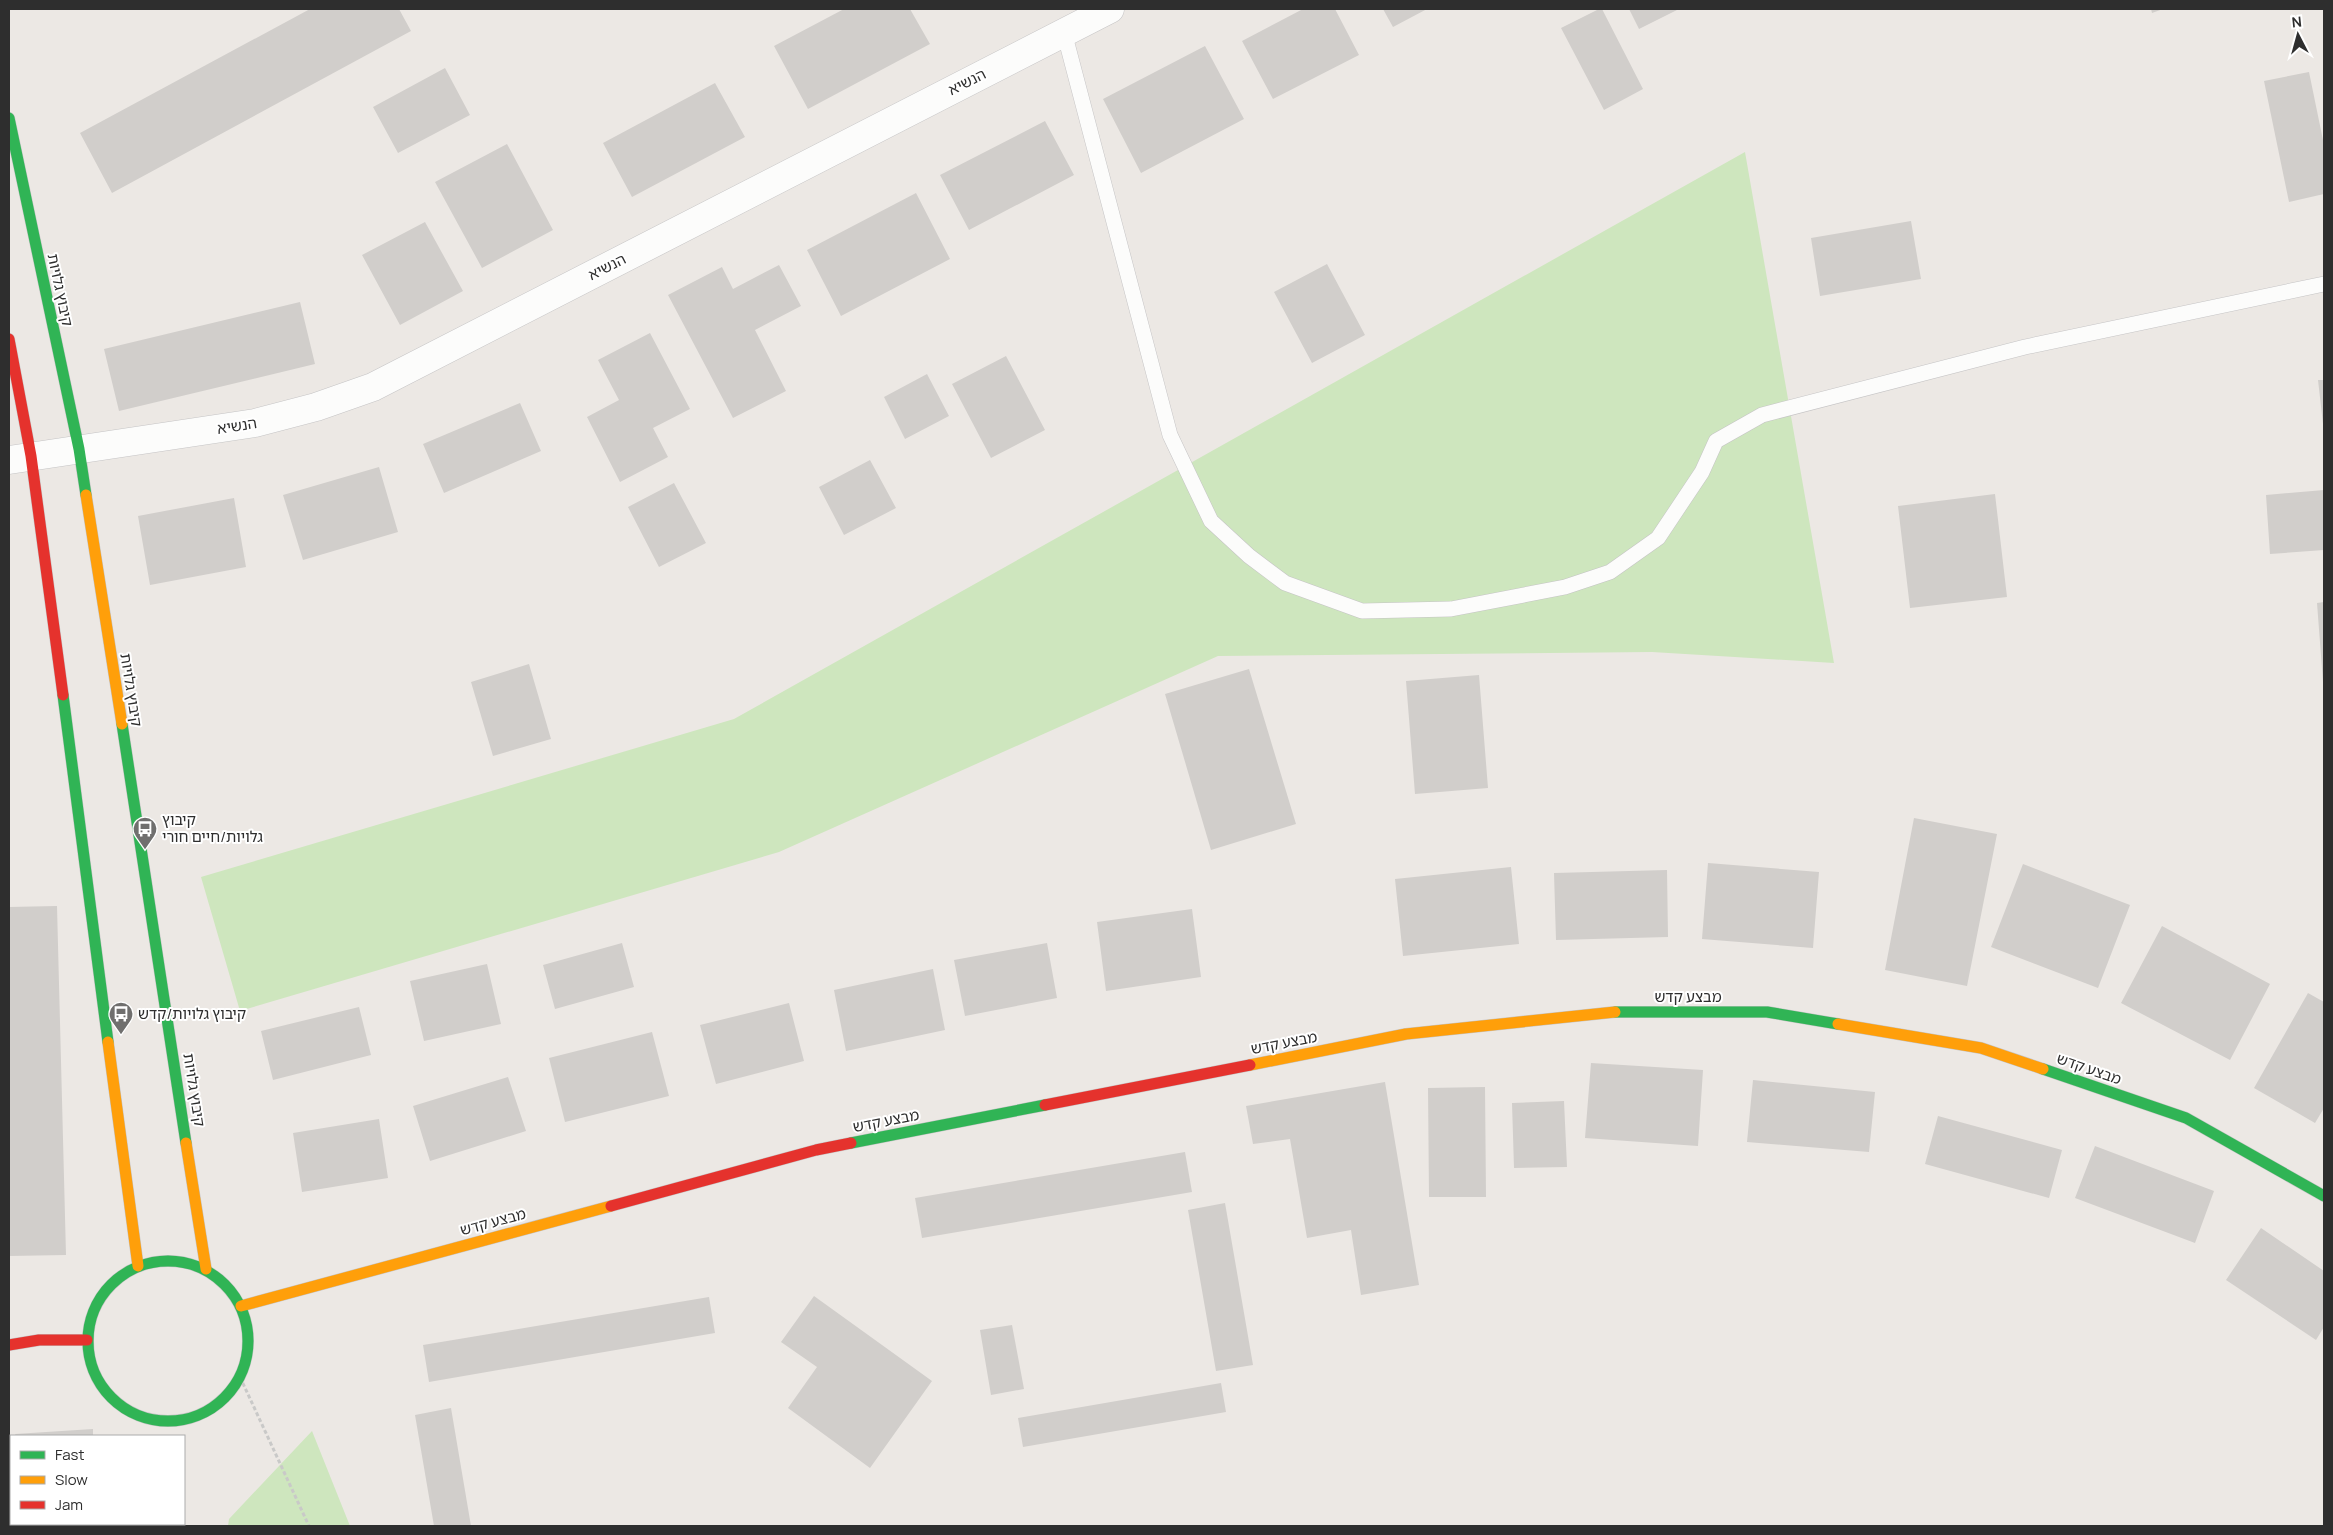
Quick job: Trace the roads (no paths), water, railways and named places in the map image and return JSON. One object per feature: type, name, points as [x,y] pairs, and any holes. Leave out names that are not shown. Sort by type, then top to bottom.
[{"type":"street","name":"הנשיא","points":[[20,458],[255,424],[316,407],[373,388],[1110,9]]},
{"type":"street","name":"קיבוץ גלויות","points":[[9,118],[79,449],[206,1270]]},
{"type":"street","points":[[9,339],[20,458],[138,1266]]},
{"type":"street","name":"מבצע קדש","points":[[241,1306],[816,1150],[1406,1034],[1601,1012],[1767,1012],[1981,1048],[2186,1118],[2324,1196]]},
{"type":"street","points":[[161,1260],[184,1262],[206,1270],[227,1285],[241,1306],[248,1329],[248,1354],[240,1377],[226,1397],[207,1412],[183,1420],[159,1421],[136,1415],[116,1402],[100,1385],[90,1363],[87,1340],[91,1316],[101,1295],[117,1278],[138,1266],[161,1260]]},
{"type":"street","points":[[9,1344],[39,1340],[87,1340]]},
{"type":"street","points":[[159,1421],[160,1435]]},
{"type":"lane","points":[[1064,32],[1170,435],[1211,521],[1249,556],[1286,583],[1362,612],[1451,609],[1565,588],[1610,572],[1658,538],[1702,472],[1716,441],[1762,415],[2025,347],[2324,284]]},
{"type":"place","name":"קיבוץ גלויות/חיים חורי","points":[[145,850]]},
{"type":"place","name":"קיבוץ גלויות/קדש","points":[[121,1035]]}]
